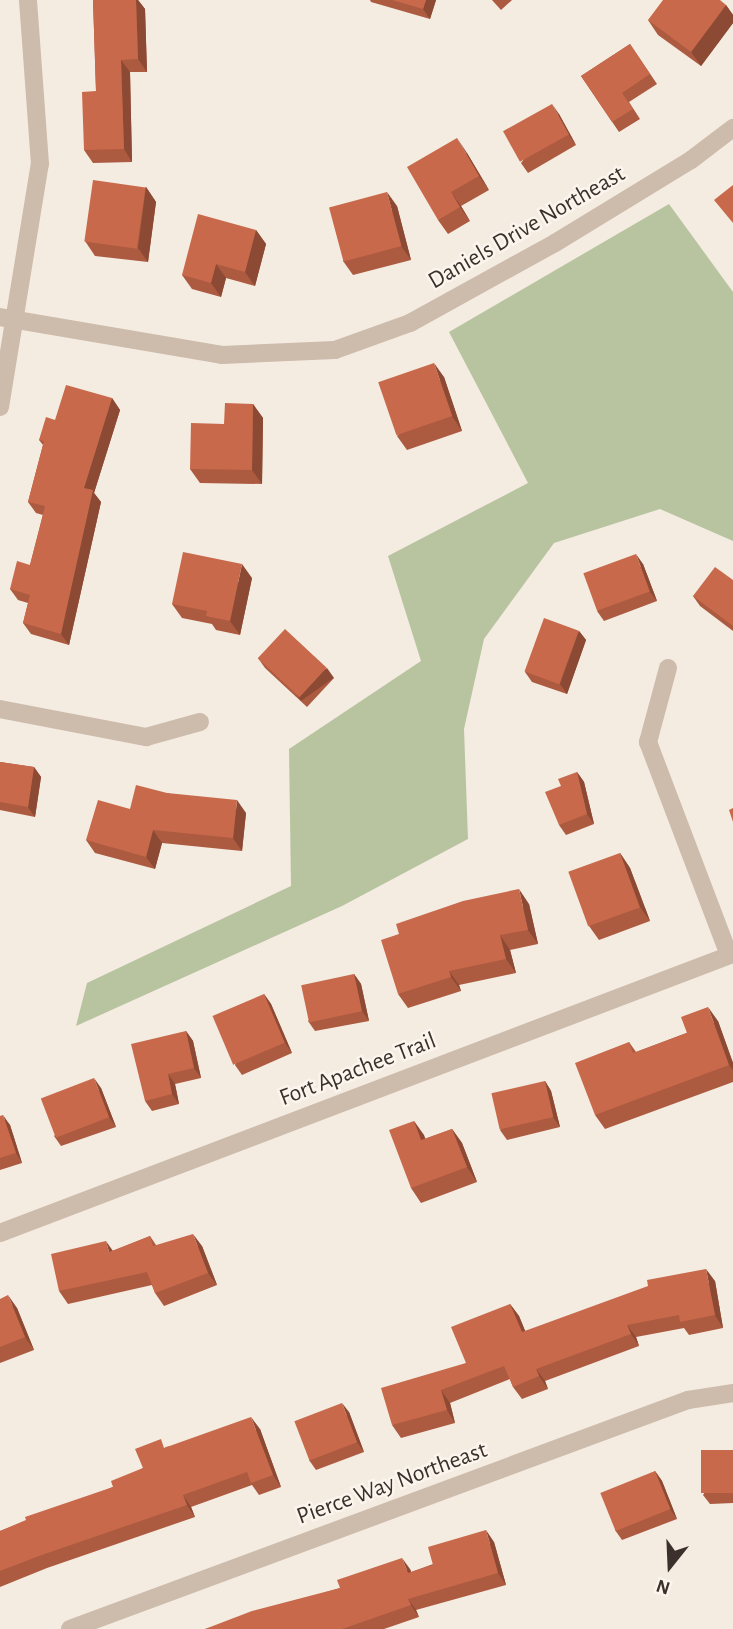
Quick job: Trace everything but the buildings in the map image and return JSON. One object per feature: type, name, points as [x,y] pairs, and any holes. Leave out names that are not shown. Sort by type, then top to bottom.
[{"type":"street","points":[[0,407],[8,319],[40,164],[27,0]]},
{"type":"street","name":"Daniels Drive Northeast","points":[[8,319],[222,355],[335,350],[410,324],[543,250],[691,160],[733,128]]},
{"type":"street","points":[[668,668],[648,742],[731,955]]},
{"type":"street","points":[[0,709],[146,737],[200,722]]},
{"type":"street","name":"Fort Apachee Trail","points":[[0,1233],[731,955]]},
{"type":"street","name":"Pierce Way Northeast","points":[[70,1629],[688,1400],[733,1393]]},
{"type":"green space","points":[[669,204],[733,292],[733,541],[660,509],[554,543],[484,639],[464,729],[468,839],[342,906],[76,1026],[87,983],[291,886],[289,749],[421,661],[388,556],[528,483],[449,332]]}]
